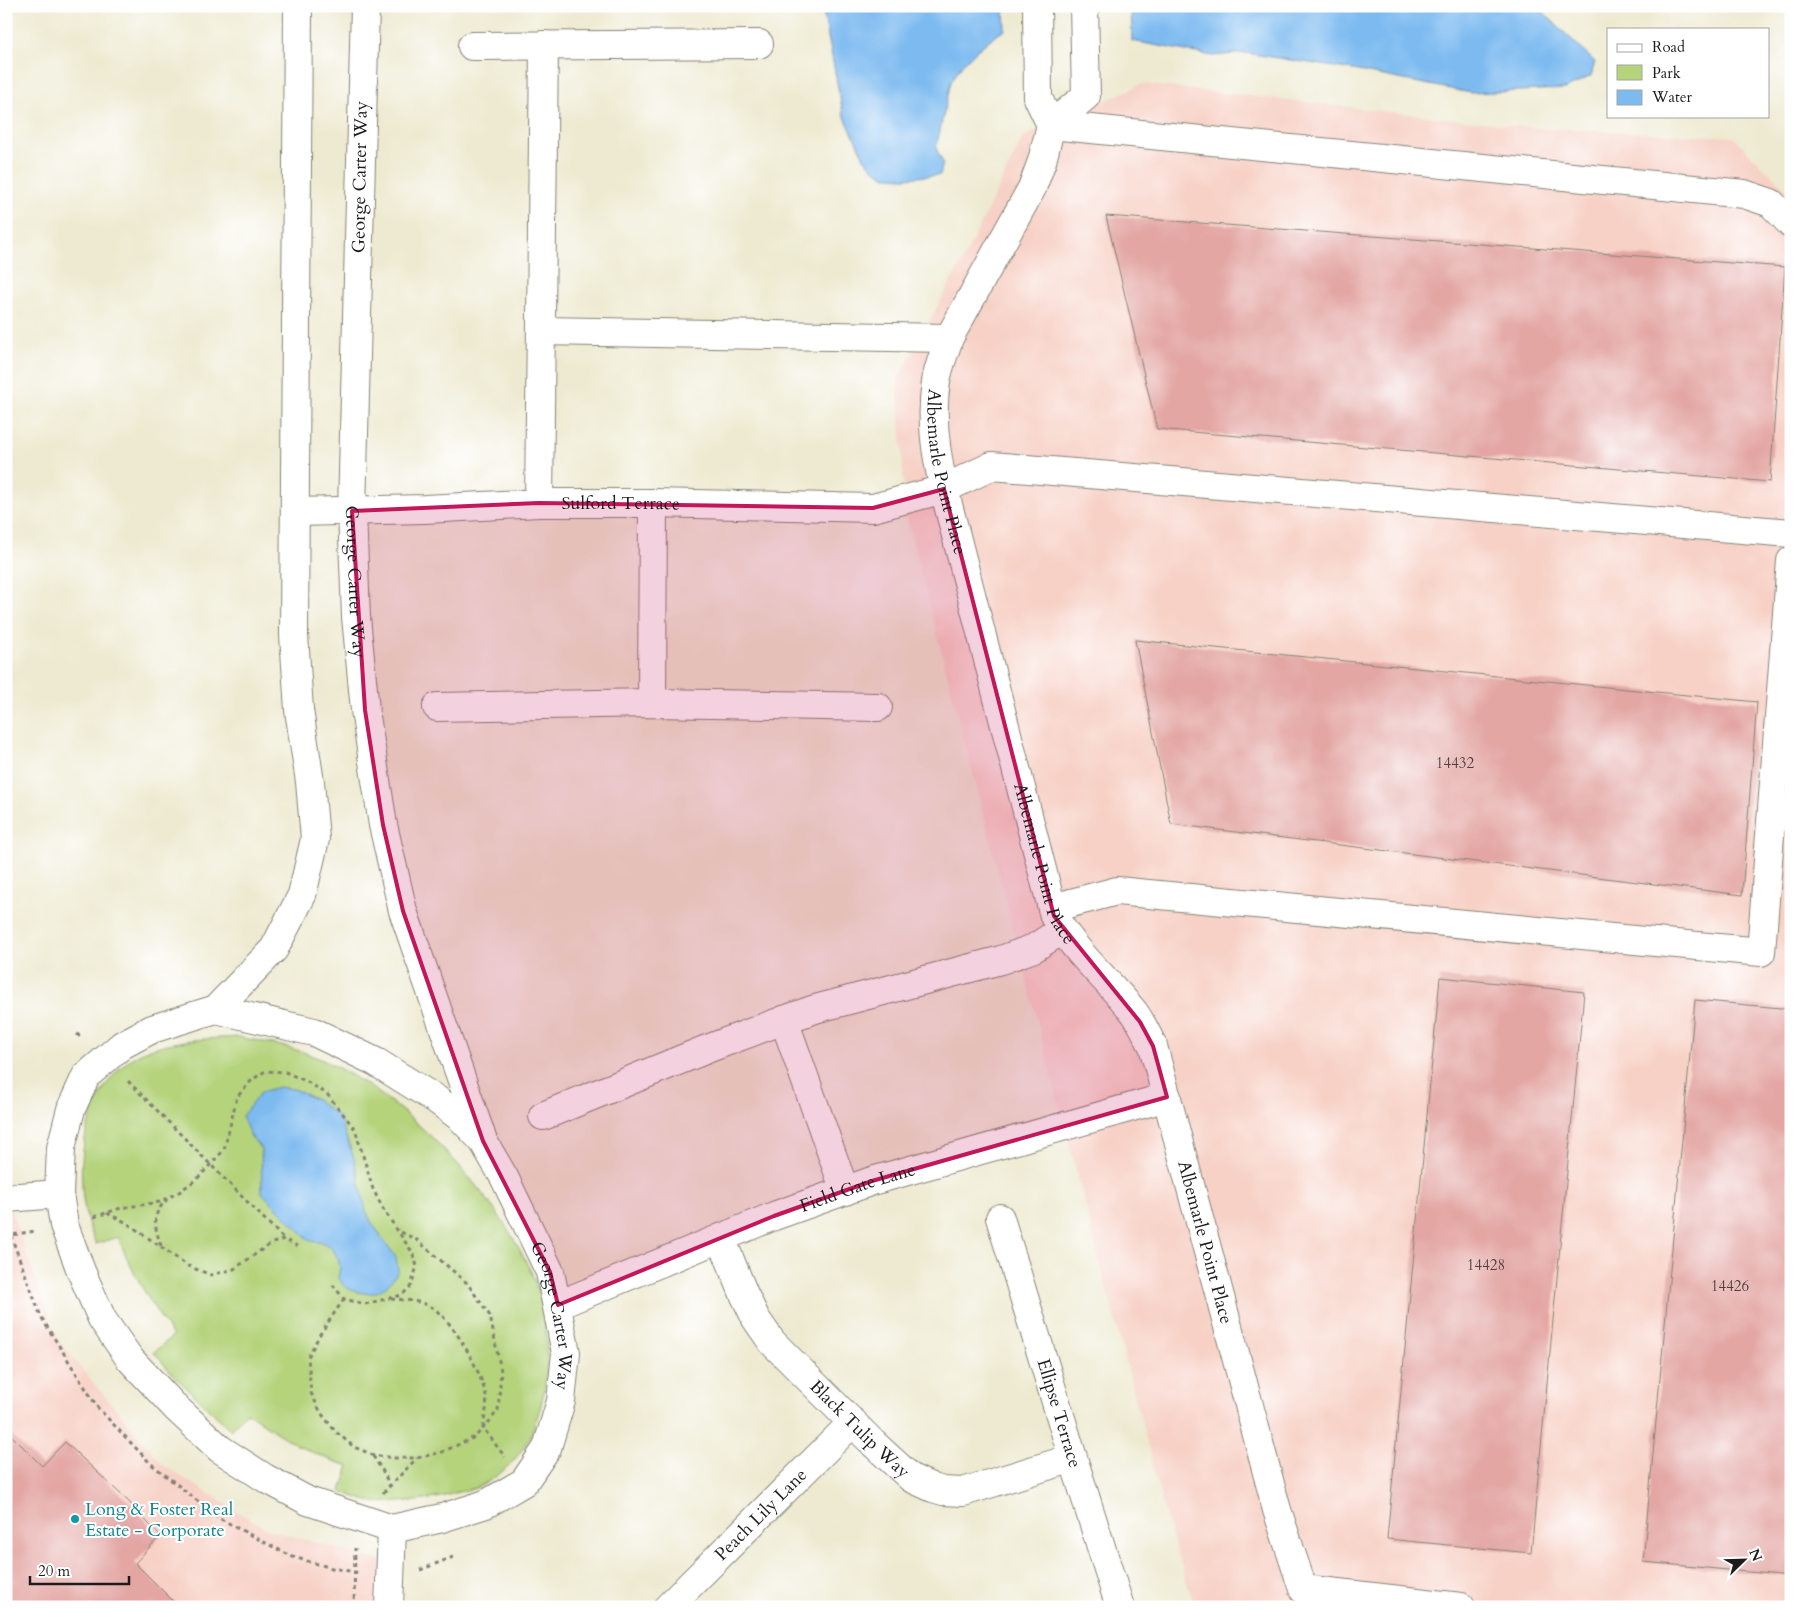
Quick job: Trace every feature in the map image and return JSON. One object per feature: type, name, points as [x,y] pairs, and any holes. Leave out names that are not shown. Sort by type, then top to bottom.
[{"type":"street","points":[[298,6],[294,635],[299,710],[310,782],[315,839],[302,895],[274,949],[216,1009],[152,1029],[122,1045],[86,1076],[71,1109],[61,1148],[59,1194],[64,1225],[102,1319],[130,1359],[176,1408],[220,1449],[265,1478],[308,1501],[392,1529],[389,1607]]},
{"type":"street","name":"George Carter Way","points":[[365,6],[352,512],[356,617],[365,710],[383,825],[403,910],[483,1141],[504,1177],[550,1272],[566,1353],[561,1401],[547,1448],[524,1482],[486,1504],[442,1518],[392,1529]]},
{"type":"street","points":[[1036,6],[1038,98],[1051,124]]},
{"type":"street","points":[[1051,124],[1086,96],[1084,6]]},
{"type":"street","points":[[472,46],[759,44]]},
{"type":"street","points":[[539,503],[544,45]]},
{"type":"street","points":[[1051,124],[1744,194],[1771,203],[1791,224]]},
{"type":"street","name":"Albemarle Point Place","points":[[1051,124],[1042,161],[1032,188],[949,338],[936,381],[934,406],[935,443],[944,489],[1057,919],[1140,1022],[1153,1046],[1277,1510],[1304,1589],[1461,1607]]},
{"type":"street","points":[[541,331],[949,338]]},
{"type":"street","name":"Sulford Terrace","points":[[296,512],[352,512],[539,503],[653,503],[873,508],[944,489],[992,466],[1791,532]]},
{"type":"street","points":[[652,702],[653,503]]},
{"type":"street","points":[[543,1116],[707,1049],[815,1009],[1002,960],[1034,948],[1057,919],[1117,892],[1761,952],[1791,561]]},
{"type":"street","points":[[437,707],[652,702],[878,707]]},
{"type":"street","name":"George Carter Way","points":[[216,1009],[314,1032],[376,1062],[437,1100],[461,1118],[483,1141]]},
{"type":"street","points":[[784,1020],[844,1191]]},
{"type":"street","name":"Field Gate Lane","points":[[558,1305],[774,1216],[882,1178],[1167,1097]]},
{"type":"street","points":[[6,1198],[59,1194]]},
{"type":"street","name":"Ellipse Terrace","points":[[1000,1218],[1072,1458],[1120,1607]]},
{"type":"street","name":"Black Tulip Way","points":[[721,1238],[756,1319],[772,1342],[888,1458],[912,1478],[933,1488],[954,1492],[973,1489],[1072,1458]]},
{"type":"street","name":"Peach Lily Lane","points":[[668,1607],[853,1422]]},
{"type":"path","points":[[77,1034],[106,1058],[284,1239],[297,1246]]},
{"type":"path","points":[[6,1236],[64,1225],[121,1208],[160,1202],[171,1196],[198,1178],[224,1150],[237,1097],[252,1080],[265,1071],[284,1072],[306,1081],[327,1094],[355,1129],[373,1189],[383,1209],[412,1252],[417,1266],[411,1286],[402,1295],[388,1299],[365,1304],[344,1299],[334,1285]]},
{"type":"path","points":[[161,1246],[154,1224],[158,1208],[171,1196]]},
{"type":"path","points":[[106,1213],[127,1223],[188,1266],[211,1275],[234,1269],[270,1244],[284,1239]]},
{"type":"path","points":[[344,1299],[308,1357],[312,1393],[321,1412],[336,1432],[354,1447],[373,1455],[395,1458],[417,1458],[442,1452],[475,1437],[498,1410],[501,1371],[490,1316],[468,1283],[454,1270],[416,1240],[396,1230]]},
{"type":"path","points":[[388,1299],[411,1300],[433,1309],[461,1338],[481,1377],[487,1399],[483,1428],[524,1482]]},
{"type":"path","points":[[373,1455],[390,1487]]},
{"type":"highlighted area","points":[[944,489],[1054,916],[1140,1022],[1153,1046],[1167,1097],[872,1181],[774,1216],[558,1305],[550,1272],[483,1141],[403,911],[383,825],[365,710],[352,511],[539,503],[873,508]]},
{"type":"shaded area","points":[[1142,84],[1534,128],[1733,137],[1791,194],[1791,1607],[1195,1607],[1169,1528],[905,512],[898,379],[967,252],[1023,137]]},
{"type":"shaded area","points":[[6,1199],[59,1342],[163,1465],[266,1529],[389,1563],[391,1607],[6,1607]]},
{"type":"green space","points":[[238,1037],[285,1047],[313,1056],[346,1072],[380,1094],[444,1149],[498,1214],[519,1248],[535,1281],[544,1313],[547,1348],[545,1383],[538,1415],[526,1444],[504,1470],[481,1486],[432,1499],[416,1501],[376,1502],[353,1496],[341,1491],[349,1466],[320,1456],[295,1444],[247,1412],[231,1430],[173,1375],[154,1352],[173,1336],[142,1288],[118,1237],[96,1244],[88,1222],[83,1197],[82,1175],[83,1151],[87,1128],[105,1086],[119,1069],[137,1055],[172,1043]]},
{"type":"water","points":[[822,6],[1004,6],[1005,30],[976,51],[961,66],[951,82],[936,148],[943,163],[940,175],[905,178],[886,177],[873,169],[864,158],[843,113]]},
{"type":"water","points":[[1131,6],[1537,6],[1595,62],[1591,76],[1565,89],[1471,93],[1353,70],[1246,53],[1213,56],[1132,41]]},
{"type":"water","points":[[279,1087],[294,1089],[317,1100],[339,1117],[354,1158],[366,1211],[373,1225],[396,1257],[398,1271],[390,1282],[379,1291],[362,1293],[345,1287],[338,1277],[340,1268],[338,1258],[330,1246],[310,1241],[262,1193],[261,1149],[250,1135],[242,1116],[261,1092]]},
{"type":"building","points":[[1106,216],[1785,267],[1770,482],[1157,429]]},
{"type":"building","points":[[1135,640],[1757,702],[1742,895],[1171,824]]},
{"type":"building","points":[[1440,977],[1584,992],[1531,1553],[1387,1539]]},
{"type":"building","points":[[1695,1000],[1791,1009],[1791,1576],[1643,1562]]},
{"type":"building","name":"Long & Foster Real Estate - Corporate","points":[[6,1430],[42,1466],[65,1442],[128,1501],[160,1536],[135,1563],[179,1607],[6,1607]]},
{"type":"place","name":"Long & Foster Real Estate - Corporate","points":[[75,1519]]}]
